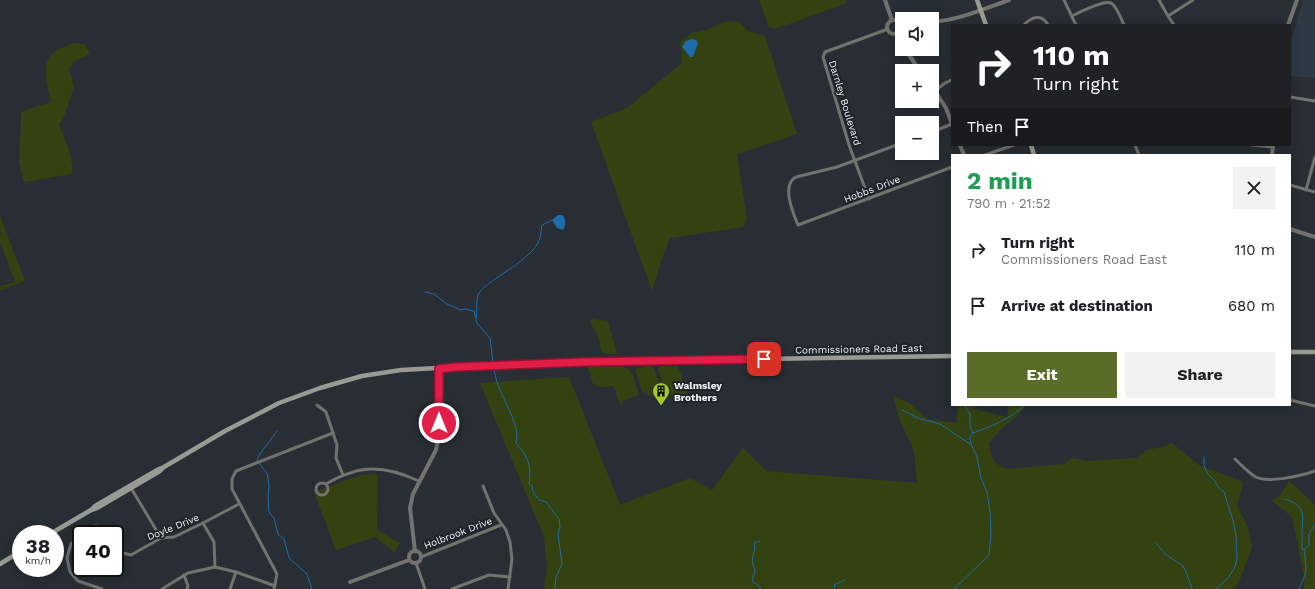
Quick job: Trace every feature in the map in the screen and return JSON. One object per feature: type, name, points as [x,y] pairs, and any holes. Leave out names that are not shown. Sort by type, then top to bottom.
[{"type":"main road","points":[[977,0],[986,24]]},
{"type":"main road","points":[[1291,352],[1315,352]]},
{"type":"main road","name":"Commissioners Road East","points":[[91,510],[95,506],[225,431],[279,403],[362,376],[401,370],[591,362],[951,356]]},
{"type":"main road","name":"Commissioners Road East","points":[[64,526],[160,471],[164,467]]},
{"type":"main road","points":[[0,564],[12,557]]},
{"type":"street","points":[[885,0],[892,20]]},
{"type":"street","points":[[939,22],[946,21],[1008,0]]},
{"type":"street","points":[[1064,0],[1076,24]]},
{"type":"street","points":[[1159,0],[1173,24]]},
{"type":"street","points":[[1168,16],[1193,0]]},
{"type":"street","points":[[1288,24],[1297,0]]},
{"type":"street","points":[[1072,16],[1100,3],[1106,2],[1115,6],[1124,24]]},
{"type":"street","points":[[1025,24],[1036,17],[1042,18],[1047,24]]},
{"type":"street","points":[[892,20],[889,23],[888,29],[891,32],[895,32]]},
{"type":"street","name":"Darnley Boulevard","points":[[869,198],[854,160],[823,57],[825,52],[888,29]]},
{"type":"street","points":[[939,86],[951,80]]},
{"type":"street","points":[[1291,97],[1315,101]]},
{"type":"street","points":[[939,98],[946,108],[951,121]]},
{"type":"street","points":[[939,129],[951,124]]},
{"type":"street","points":[[854,160],[895,145]]},
{"type":"street","points":[[988,154],[1011,146]]},
{"type":"street","points":[[1306,190],[1315,157]]},
{"type":"street","name":"Hobbs Drive","points":[[854,160],[837,167],[796,177],[790,182],[789,186],[792,209],[798,225],[951,167]]},
{"type":"street","points":[[1291,185],[1315,192]]},
{"type":"street","points":[[1291,229],[1315,237]]},
{"type":"street","points":[[416,563],[421,557],[419,553],[415,551],[410,508],[413,494],[436,450],[439,435],[439,369]]},
{"type":"street","points":[[1291,400],[1315,406]]},
{"type":"street","points":[[317,406],[326,412],[337,445],[336,458],[343,475]]},
{"type":"street","points":[[162,589],[188,573],[215,567],[236,572],[275,587],[277,574],[274,566],[239,504],[232,489],[232,479],[236,471],[333,433]]},
{"type":"street","points":[[1235,459],[1255,477],[1275,480],[1315,471]]},
{"type":"street","points":[[326,484],[343,475],[365,469],[384,469],[401,473],[419,482]]},
{"type":"street","points":[[483,486],[494,513],[506,530],[510,542],[512,559],[508,589]]},
{"type":"street","points":[[131,488],[161,538]]},
{"type":"street","name":"Doyle Drive","points":[[124,553],[131,554],[161,538],[174,537],[239,504]]},
{"type":"street","points":[[203,523],[214,542],[215,567]]},
{"type":"street","name":"Holbrook Drive","points":[[421,557],[501,524]]},
{"type":"street","points":[[72,543],[67,558],[70,572],[72,574]]},
{"type":"street","points":[[409,560],[409,554],[415,551]]},
{"type":"street","points":[[350,582],[409,560],[416,563]]},
{"type":"street","points":[[416,563],[425,589]]},
{"type":"street","points":[[230,589],[236,572]]},
{"type":"street","points":[[184,575],[188,586],[187,589]]},
{"type":"street","points":[[452,589],[489,575],[510,577]]},
{"type":"street","points":[[74,577],[78,581],[102,589]]},
{"type":"shaded area","points":[[1303,0],[1315,0],[1315,78],[1291,76],[1291,41]]},
{"type":"green space","points":[[759,0],[846,0],[847,3],[775,29],[769,27]]},
{"type":"green space","points":[[738,21],[748,31],[765,36],[797,134],[737,154],[747,219],[743,227],[670,238],[652,291],[591,122],[627,108],[682,63],[680,42],[691,33],[709,29],[724,22]]},
{"type":"green space","points":[[73,43],[84,44],[90,54],[73,62],[69,69],[74,87],[65,114],[59,125],[70,155],[72,174],[24,182],[19,162],[21,112],[51,102],[46,76],[49,58],[53,53]]},
{"type":"green space","points":[[0,216],[25,281],[0,290],[0,286],[15,282],[0,244],[0,236],[2,236],[0,231]]},
{"type":"green space","points":[[592,319],[608,321],[617,354],[602,353],[598,336],[590,322]]},
{"type":"green space","points":[[648,366],[653,367],[662,390],[648,396],[646,392],[643,393],[635,369]]},
{"type":"green space","points":[[660,366],[678,366],[687,393],[673,398],[668,385],[664,386],[658,370]]},
{"type":"green space","points":[[588,367],[624,367],[630,371],[639,395],[622,401],[621,405],[618,401],[616,390],[613,386],[599,387],[593,384]]},
{"type":"green space","points":[[569,377],[620,505],[690,478],[712,490],[743,448],[766,471],[917,483],[914,451],[900,421],[893,395],[909,403],[927,419],[957,423],[958,406],[974,406],[974,409],[1007,417],[1009,406],[1026,406],[1016,417],[1003,427],[989,443],[994,459],[1002,467],[1007,469],[1064,464],[1072,458],[1087,461],[1136,458],[1146,450],[1162,447],[1172,443],[1199,465],[1243,482],[1237,506],[1248,527],[1252,547],[1238,585],[1234,589],[544,589],[547,568],[544,537],[480,383]]},
{"type":"green space","points":[[378,474],[377,530],[400,543],[394,552],[375,537],[336,550],[314,492],[360,475]]},
{"type":"green space","points":[[1289,481],[1315,505],[1315,589],[1304,589],[1304,576],[1292,517],[1271,500],[1279,497]]},
{"type":"water","points":[[692,39],[696,40],[698,43],[693,57],[690,57],[682,47],[686,41]]},
{"type":"water","points":[[558,215],[563,215],[565,219],[563,230],[557,228],[552,220]]},
{"type":"waterway","points":[[476,318],[477,299],[479,293],[488,284],[526,257],[535,248],[539,241],[542,225],[552,220]]},
{"type":"waterway","points":[[425,292],[434,294],[447,304],[461,310],[465,309],[474,311],[477,323],[490,338],[493,363]]},
{"type":"waterway","points":[[494,369],[500,391],[514,421],[517,436],[516,443],[524,453],[528,462],[530,472],[529,484],[532,486],[533,492],[539,500],[546,502],[559,519],[560,526],[558,534],[562,564],[556,577],[555,589]]},
{"type":"waterway","points":[[965,406],[970,414],[970,427],[973,433]]},
{"type":"waterway","points":[[954,589],[989,555],[991,535],[990,511],[987,492],[981,478],[977,457],[971,444],[970,437],[973,433],[1007,418],[1024,406]]},
{"type":"waterway","points":[[902,410],[918,418],[940,424],[970,444]]},
{"type":"waterway","points":[[277,431],[257,459],[267,473],[269,486],[269,512],[274,518],[278,534],[284,539],[289,558],[307,574],[312,589]]},
{"type":"waterway","points":[[1204,457],[1204,465],[1207,473],[1224,492],[1233,520],[1236,536],[1237,560],[1234,569],[1227,579],[1216,589]]},
{"type":"waterway","points":[[1284,499],[1297,505],[1303,517],[1302,549],[1305,550],[1306,567],[1305,575],[1299,589]]},
{"type":"waterway","points":[[1305,549],[1309,545],[1309,534],[1315,524]]},
{"type":"waterway","points":[[760,541],[754,543],[755,548],[752,560],[755,571],[752,581],[761,589]]},
{"type":"waterway","points":[[1156,543],[1165,554],[1183,566],[1192,589]]},
{"type":"waterway","points":[[835,589],[834,585],[845,580]]},
{"type":"place","name":"Walmsley Brothers","points":[[661,406]]},
{"type":"route","points":[[439,423],[439,369],[456,367],[570,363],[764,359]]}]
